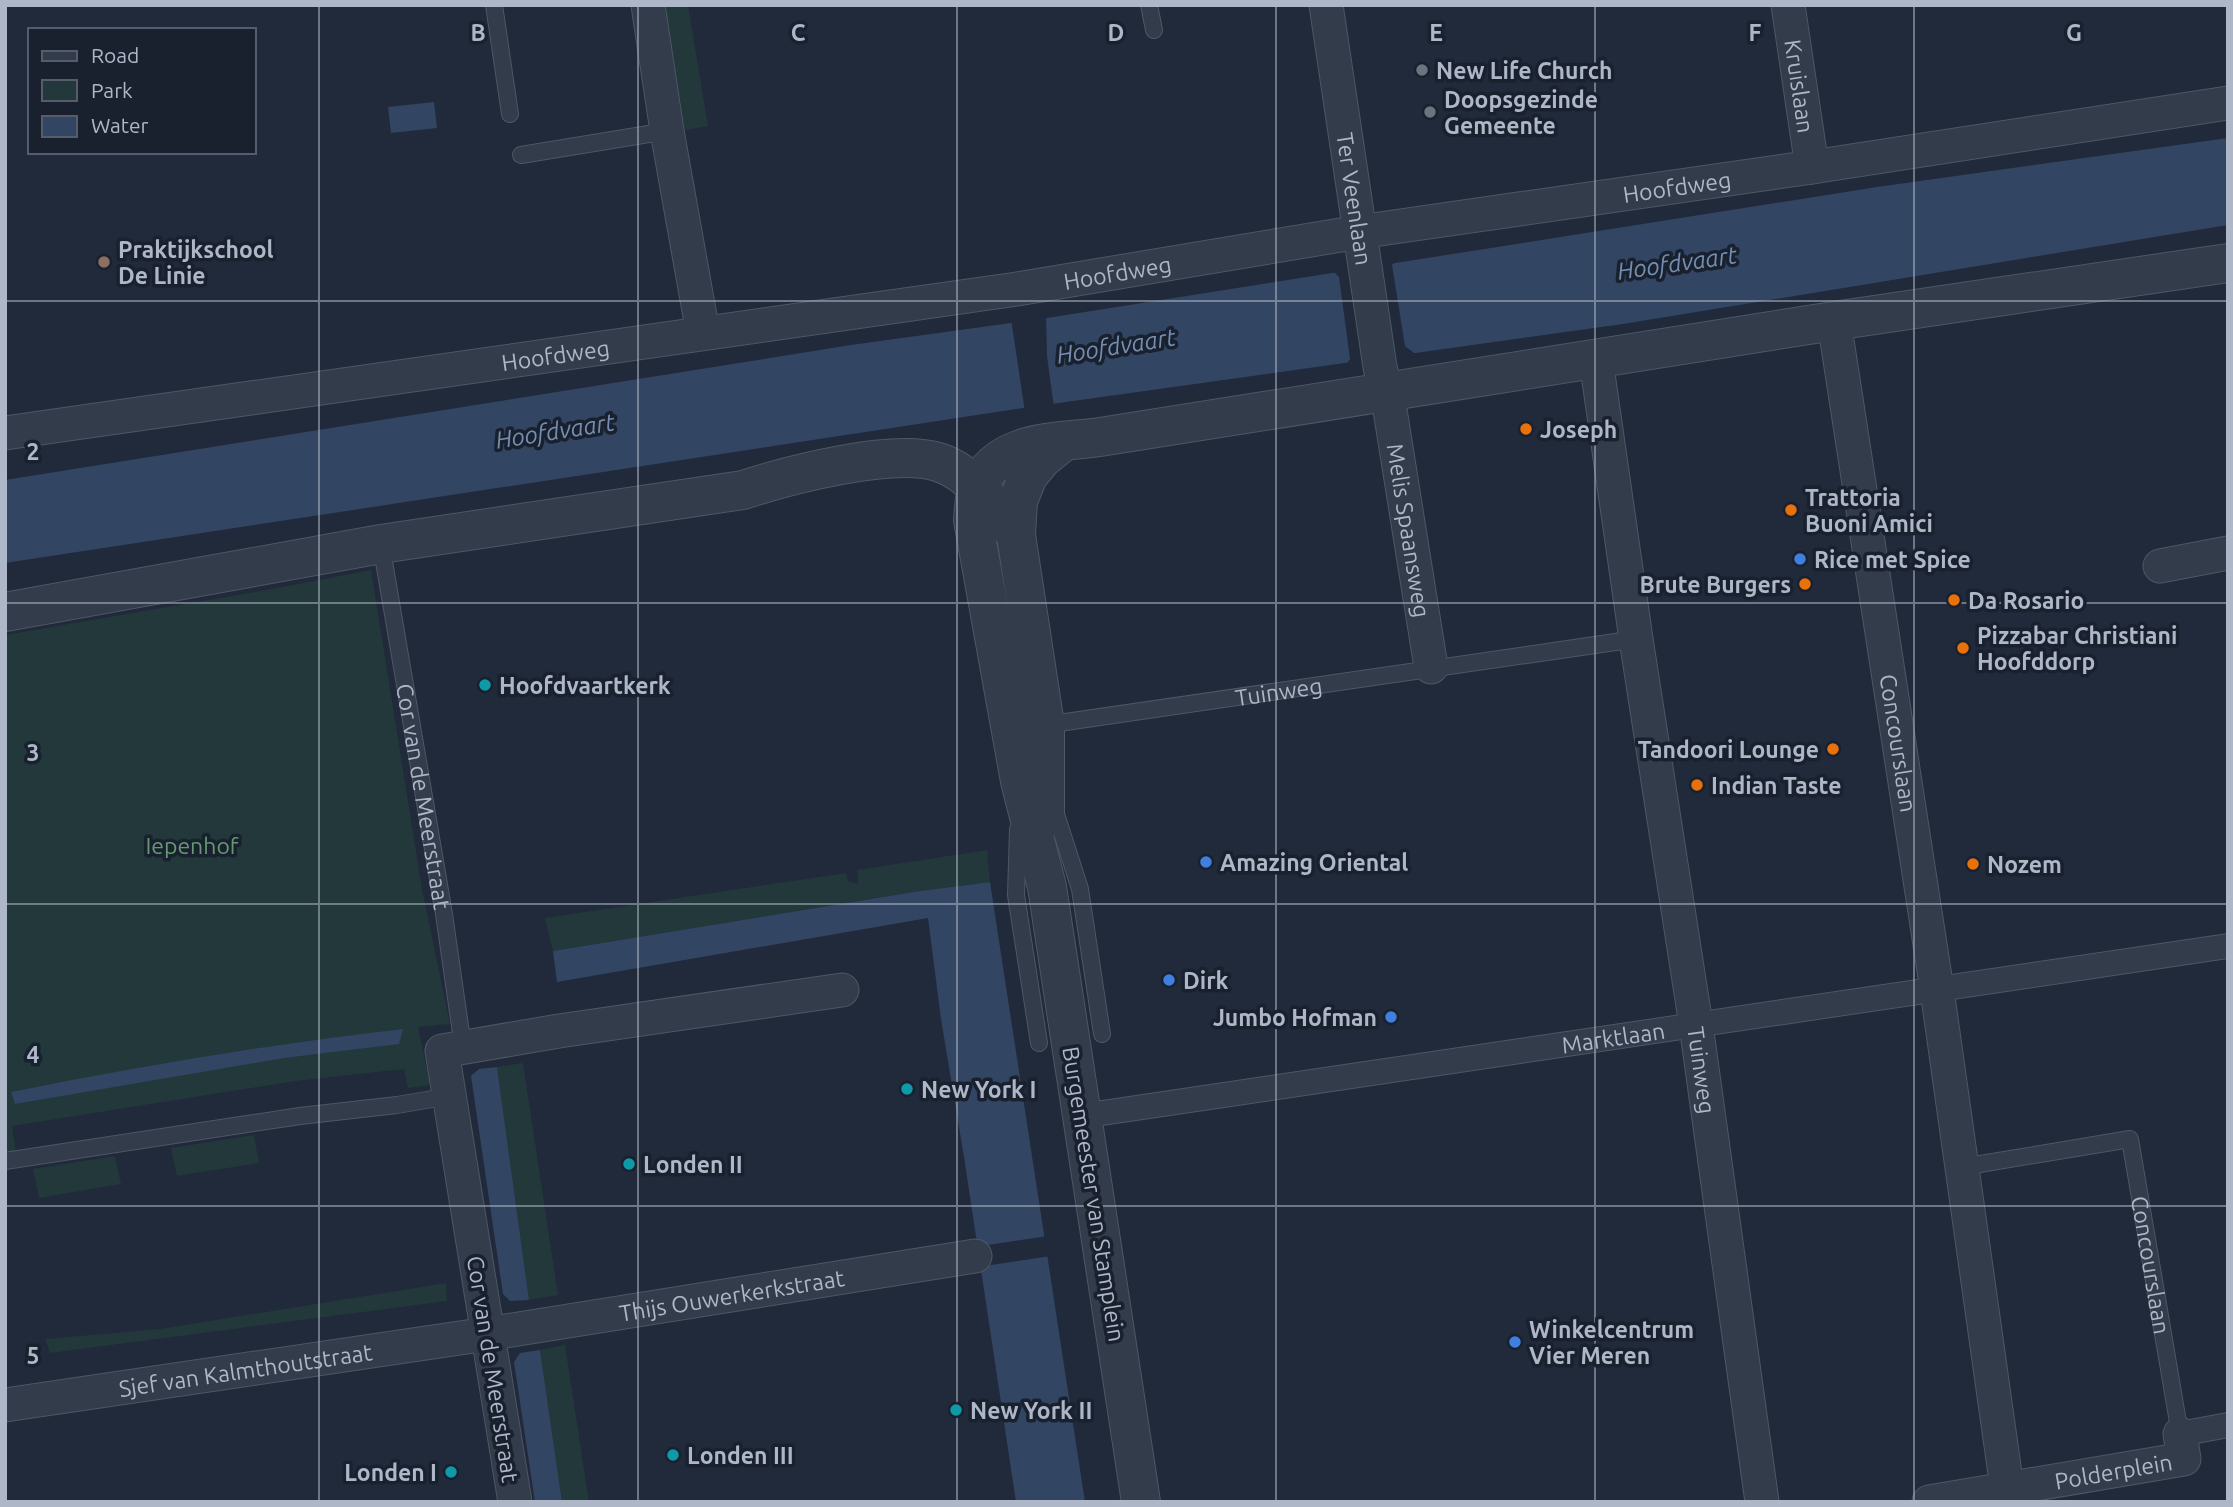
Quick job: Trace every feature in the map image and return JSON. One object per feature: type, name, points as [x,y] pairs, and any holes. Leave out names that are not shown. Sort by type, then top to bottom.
[{"type":"street","points":[[648,5],[703,333]]},
{"type":"street","name":"Ter Veenlaan","points":[[1326,5],[1383,380]]},
{"type":"street","name":"Kruislaan","points":[[1788,5],[1812,167]]},
{"type":"street","name":"Hoofdweg","points":[[5,433],[1017,289],[1361,245],[1812,167],[2228,103]]},
{"type":"street","points":[[975,504],[999,461],[1024,446],[1063,442],[1383,380],[1595,360],[1834,321],[2228,263]]},
{"type":"street","name":"Concourslaan","points":[[1834,321],[1937,990],[2007,1488]]},
{"type":"street","name":"Tuinweg","points":[[1595,360],[1696,1025],[1762,1502]]},
{"type":"street","name":"Melis Spaansweg","points":[[1383,380],[1431,667]]},
{"type":"street","points":[[1016,535],[1017,501],[1028,476],[1042,459],[1063,442]]},
{"type":"street","points":[[5,612],[381,544],[743,490],[790,492],[901,478],[999,511],[1016,535]]},
{"type":"street","name":"Burgemeester van Stamplein","points":[[975,504],[1032,779],[1142,1502]]},
{"type":"street","name":"Burgemeester van Stamplein","points":[[1016,535],[1045,725],[1032,779]]},
{"type":"street","points":[[2161,566],[2228,553]]},
{"type":"street","name":"Marktlaan","points":[[1082,1116],[2228,946]]},
{"type":"street","points":[[463,1047],[842,990]]},
{"type":"street","name":"Cor van de Meerstraat","points":[[463,1047],[442,1051],[515,1502]]},
{"type":"street","name":"Thijs Ouwerkerkstraat","points":[[487,1334],[975,1256]]},
{"type":"street","name":"Sjef van Kalmthoutstraat","points":[[5,1405],[487,1334]]},
{"type":"street","name":"Polderplein","points":[[1929,1502],[2185,1458],[2180,1434],[2228,1425]]},
{"type":"lane","points":[[494,5],[510,114]]},
{"type":"lane","points":[[1149,5],[1154,30]]},
{"type":"lane","points":[[521,155],[667,131]]},
{"type":"lane","name":"Cor van de Meerstraat","points":[[381,544],[444,914],[463,1047]]},
{"type":"lane","name":"Tuinweg","points":[[1045,725],[1636,639]]},
{"type":"lane","points":[[1032,779],[1080,889],[1102,1034]]},
{"type":"lane","points":[[1032,779],[1016,895],[1039,1042]]},
{"type":"lane","points":[[5,1161],[310,1114],[397,1105],[450,1096]]},
{"type":"lane","name":"Concourslaan","points":[[1962,1167],[2130,1139],[2180,1434]]},
{"type":"green space","points":[[662,5],[688,5],[708,126],[681,131]]},
{"type":"green space","name":"Iepenhof","points":[[371,570],[422,889],[450,1024],[418,1027],[430,1085],[408,1088],[404,1069],[296,1081],[12,1126],[16,1153],[5,1151],[5,635]]},
{"type":"green space","points":[[987,850],[990,882],[553,951],[545,918],[846,873],[848,881],[858,884],[857,870]]},
{"type":"green space","points":[[523,1063],[558,1295],[529,1300],[497,1067]]},
{"type":"green space","points":[[254,1135],[259,1163],[177,1176],[171,1148]]},
{"type":"green space","points":[[115,1156],[121,1184],[39,1198],[33,1169]]},
{"type":"green space","points":[[446,1283],[447,1301],[50,1353],[45,1339],[160,1329]]},
{"type":"green space","points":[[565,1345],[589,1502],[562,1502],[540,1350]]},
{"type":"water","points":[[434,102],[437,128],[391,133],[388,107]]},
{"type":"water","name":"Hoofdvaart","points":[[2228,138],[2228,225],[1623,324],[1023,408],[5,563],[5,480],[851,345],[1047,318],[1877,187]]},
{"type":"water","points":[[990,882],[1085,1502],[1016,1502],[941,1019],[928,918],[557,982],[553,951]]},
{"type":"water","points":[[403,1029],[399,1044],[284,1058],[15,1104],[11,1092],[206,1056]]},
{"type":"water","points":[[497,1067],[529,1300],[510,1301],[503,1294],[471,1076],[479,1069]]},
{"type":"water","points":[[540,1350],[562,1502],[535,1502],[514,1362],[520,1353]]},
{"type":"pier","points":[[1397,259],[1392,265],[1405,346],[1419,357],[1344,368],[1350,359],[1339,277],[1332,270]]},
{"type":"pier","points":[[1046,315],[1047,356],[1054,408],[1025,412],[1011,319]]},
{"type":"pier","points":[[1048,1236],[1051,1256],[977,1267],[974,1247]]},
{"type":"place","name":"New Life Church","points":[[1422,70]]},
{"type":"place","name":"Doopsgezinde Gemeente","points":[[1430,112]]},
{"type":"place","name":"Praktijkschool De Linie","points":[[104,262]]},
{"type":"place","name":"Joseph","points":[[1526,429]]},
{"type":"place","name":"Trattoria Buoni Amici","points":[[1791,510]]},
{"type":"place","name":"Rice met Spice","points":[[1800,559]]},
{"type":"place","name":"Brute Burgers","points":[[1805,584]]},
{"type":"place","name":"Da Rosario","points":[[1954,600]]},
{"type":"place","name":"Pizzabar Christiani Hoofddorp","points":[[1963,648]]},
{"type":"place","name":"Hoofdvaartkerk","points":[[485,685]]},
{"type":"place","name":"Tandoori Lounge","points":[[1833,749]]},
{"type":"place","name":"Indian Taste","points":[[1697,785]]},
{"type":"place","name":"Amazing Oriental","points":[[1206,862]]},
{"type":"place","name":"Nozem","points":[[1973,864]]},
{"type":"place","name":"Dirk","points":[[1169,980]]},
{"type":"place","name":"Jumbo Hofman","points":[[1391,1017]]},
{"type":"place","name":"New York I","points":[[907,1089]]},
{"type":"place","name":"Londen II","points":[[629,1164]]},
{"type":"place","name":"Winkelcentrum Vier Meren","points":[[1515,1342]]},
{"type":"place","name":"New York II","points":[[956,1410]]},
{"type":"place","name":"Londen III","points":[[673,1455]]},
{"type":"place","name":"Londen I","points":[[451,1472]]}]
